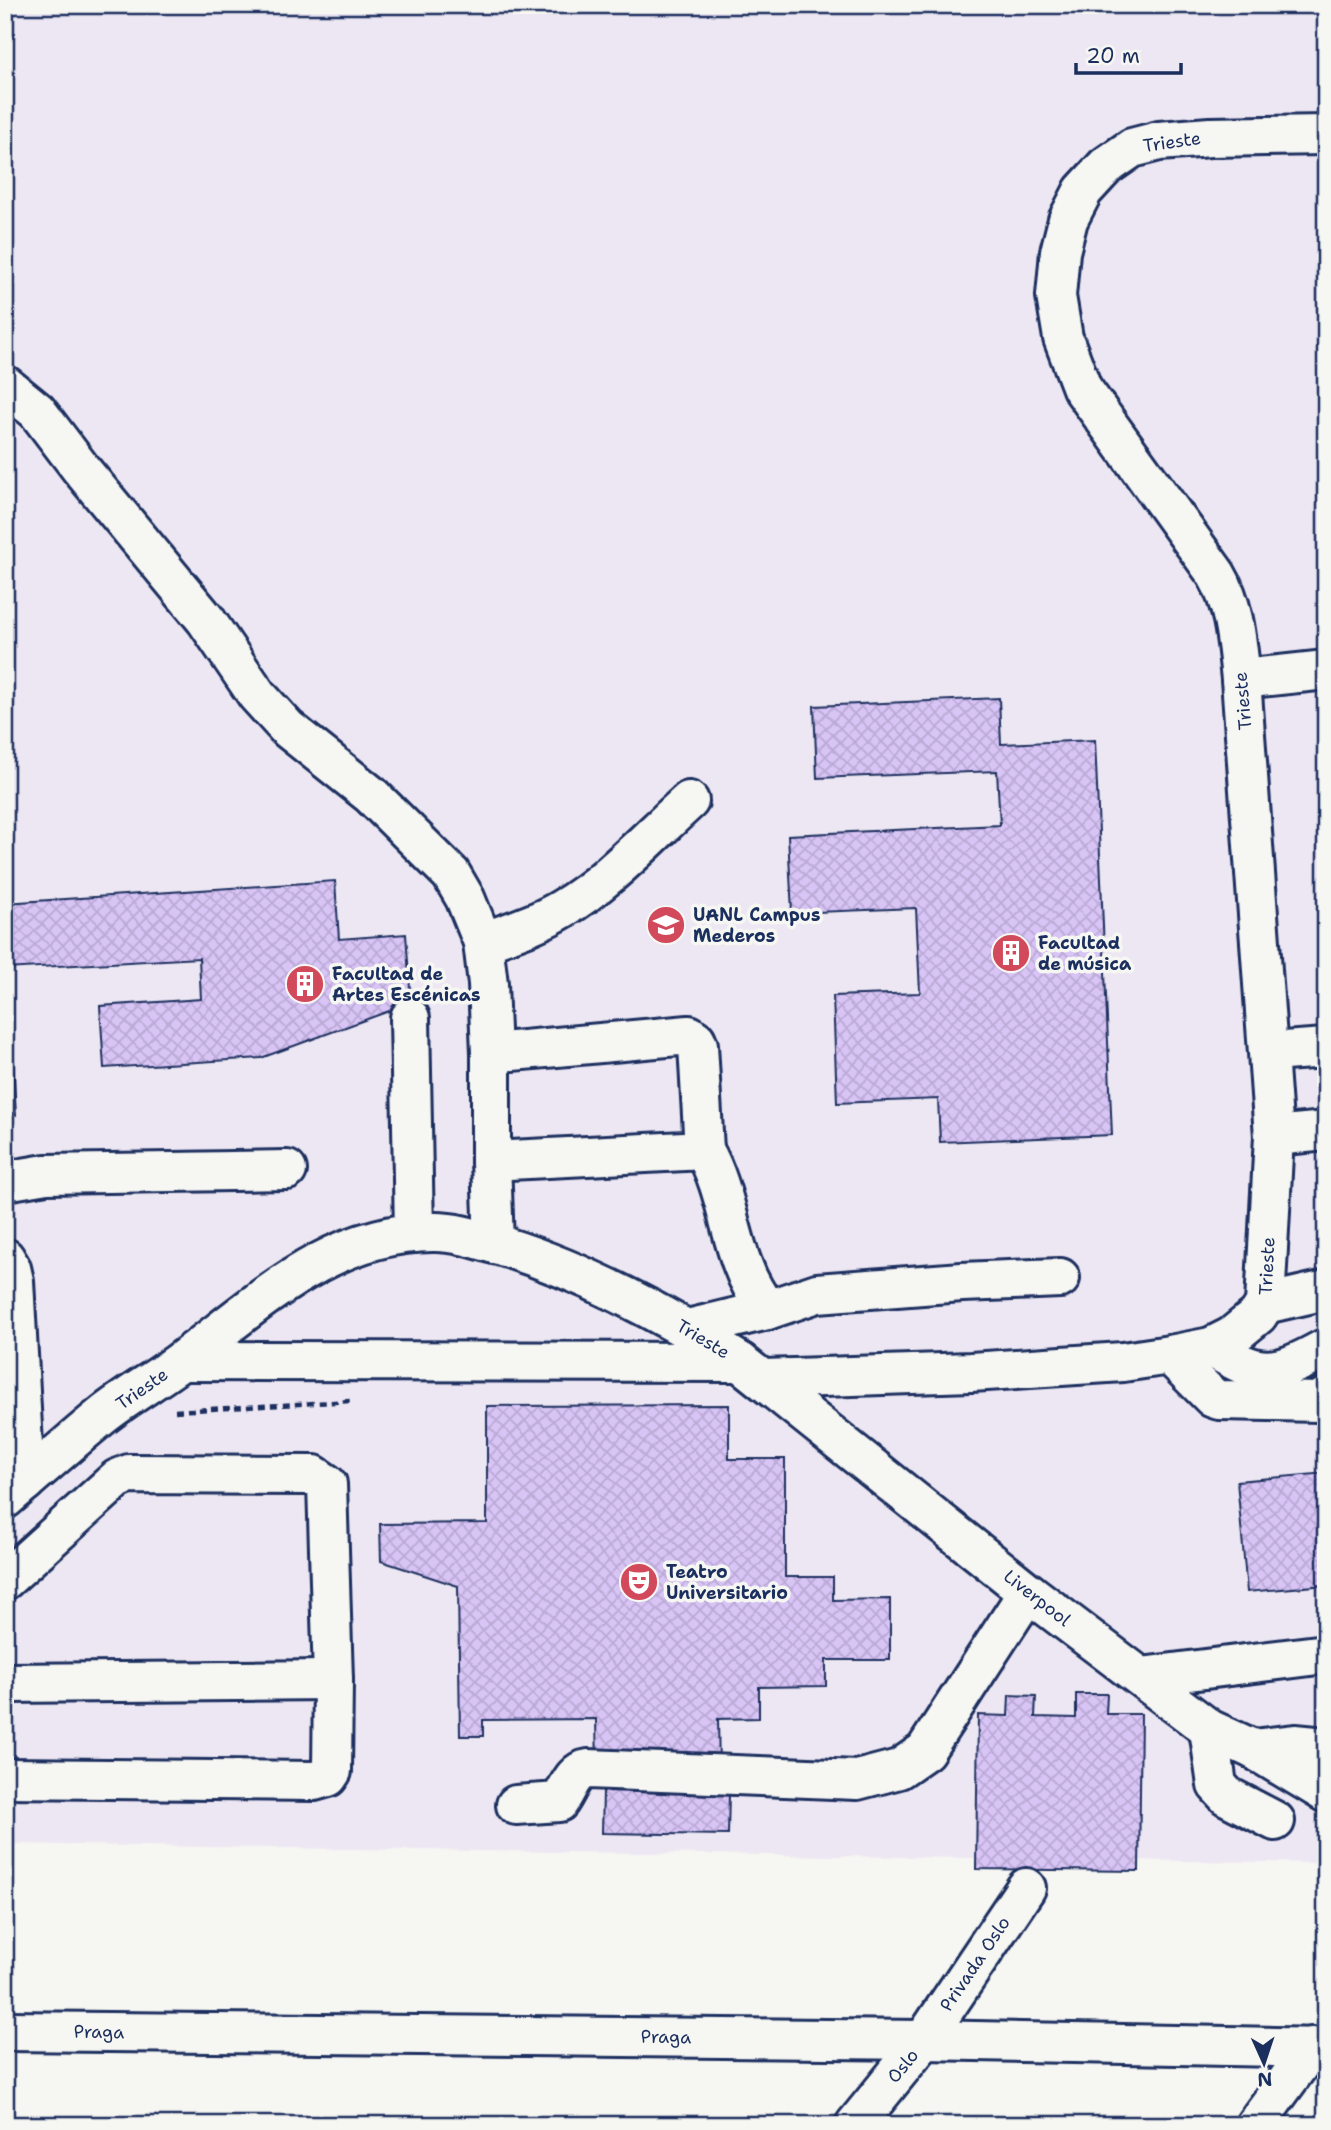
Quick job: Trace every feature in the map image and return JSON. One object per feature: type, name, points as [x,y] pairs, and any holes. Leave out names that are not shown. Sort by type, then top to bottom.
[{"type":"street","name":"Trieste","points":[[15,1490],[104,1415],[289,1279],[322,1259],[354,1245],[414,1233],[460,1235],[527,1254],[600,1285],[688,1329],[752,1370],[971,1372],[1123,1362],[1211,1347],[1245,1328],[1258,1315],[1265,1304],[1274,1136],[1270,1052],[1234,619],[1226,590],[1082,388],[1063,338],[1056,296],[1060,252],[1068,220],[1083,191],[1106,166],[1132,148],[1160,141],[1210,137],[1326,135]]},
{"type":"street","points":[[5,386],[37,411],[81,469],[206,620],[257,695],[279,720],[371,795],[451,874],[465,898],[483,942],[488,984],[494,1244]]},
{"type":"street","points":[[1241,679],[1326,670]]},
{"type":"street","points":[[483,942],[536,924],[564,908],[591,889],[689,801]]},
{"type":"street","points":[[410,1018],[414,1233]]},
{"type":"street","points":[[491,1053],[689,1035],[696,1040],[704,1150],[715,1170],[742,1265],[752,1289],[767,1310]]},
{"type":"street","points":[[1270,1052],[1326,1048]]},
{"type":"street","points":[[1274,1136],[1326,1131]]},
{"type":"street","points":[[491,1161],[704,1150]]},
{"type":"street","points":[[5,1181],[46,1174],[287,1170]]},
{"type":"street","points":[[5,1258],[11,1268],[13,1281],[15,1490]]},
{"type":"street","points":[[688,1329],[767,1310],[817,1293],[1060,1278]]},
{"type":"street","points":[[1265,1304],[1326,1290]]},
{"type":"street","points":[[1211,1347],[1242,1366],[1258,1371],[1300,1363],[1325,1354]]},
{"type":"street","points":[[1170,1355],[1219,1401],[1319,1402],[1326,1397]]},
{"type":"street","points":[[182,1360],[752,1370]]},
{"type":"street","name":"Liverpool","points":[[752,1370],[828,1434],[1028,1592],[1209,1729],[1253,1749],[1326,1793]]},
{"type":"street","points":[[5,1778],[328,1777],[331,1770],[332,1680],[327,1484],[314,1475],[129,1474],[117,1479],[6,1578]]},
{"type":"street","points":[[516,1804],[559,1802],[573,1782],[574,1775],[579,1770],[588,1769],[856,1780],[899,1769],[925,1751],[1028,1592]]},
{"type":"street","points":[[1141,1678],[1326,1654]]},
{"type":"street","points":[[5,1683],[332,1680]]},
{"type":"street","points":[[1209,1729],[1217,1785],[1221,1791],[1275,1821]]},
{"type":"street","points":[[1253,1749],[1295,1744],[1326,1747]]},
{"type":"street","name":"Privada Oslo","points":[[924,2040],[1026,1888]]},
{"type":"street","name":"Praga","points":[[5,2031],[924,2040],[1319,2048]]},
{"type":"street","name":"Oslo","points":[[855,2125],[924,2040]]},
{"type":"street","points":[[1255,2125],[1319,2048]]},
{"type":"shaded area","name":"UANL Campus Mederos","points":[[5,5],[1326,5],[1326,1863],[5,1844]]},
{"type":"building","name":"Facultad de música","points":[[999,698],[1001,744],[1095,740],[1112,1135],[940,1142],[938,1099],[837,1103],[833,996],[920,993],[916,908],[792,913],[788,835],[1000,825],[997,771],[817,778],[814,706]]},
{"type":"building","name":"Facultad de Artes Escénicas","points":[[335,881],[339,939],[406,934],[411,1003],[261,1058],[104,1068],[100,1006],[201,999],[199,958],[5,969],[5,903]]},
{"type":"building","points":[[5,987],[7,1007],[10,1006],[16,1115],[5,1116]]},
{"type":"building","name":"Teatro Universitario","points":[[729,1405],[729,1459],[785,1459],[785,1577],[833,1577],[833,1600],[890,1599],[890,1660],[826,1660],[826,1686],[759,1687],[759,1718],[718,1719],[719,1767],[597,1768],[596,1719],[483,1720],[483,1736],[460,1736],[458,1586],[381,1561],[380,1524],[487,1523],[487,1406]]},
{"type":"building","points":[[1326,1473],[1326,1585],[1247,1592],[1237,1481]]},
{"type":"building","points":[[1076,1694],[1107,1694],[1106,1714],[1141,1714],[1139,1871],[976,1869],[978,1715],[1008,1716],[1009,1695],[1036,1696],[1035,1717],[1076,1718]]},
{"type":"building","points":[[603,1791],[729,1793],[728,1835],[602,1833]]},
{"type":"place","name":"UANL Campus Mederos","points":[[666,925]]},
{"type":"place","name":"Facultad de música","points":[[1011,953]]},
{"type":"place","name":"Facultad de Artes Escénicas","points":[[305,984]]},
{"type":"place","name":"Teatro Universitario","points":[[639,1582]]}]
